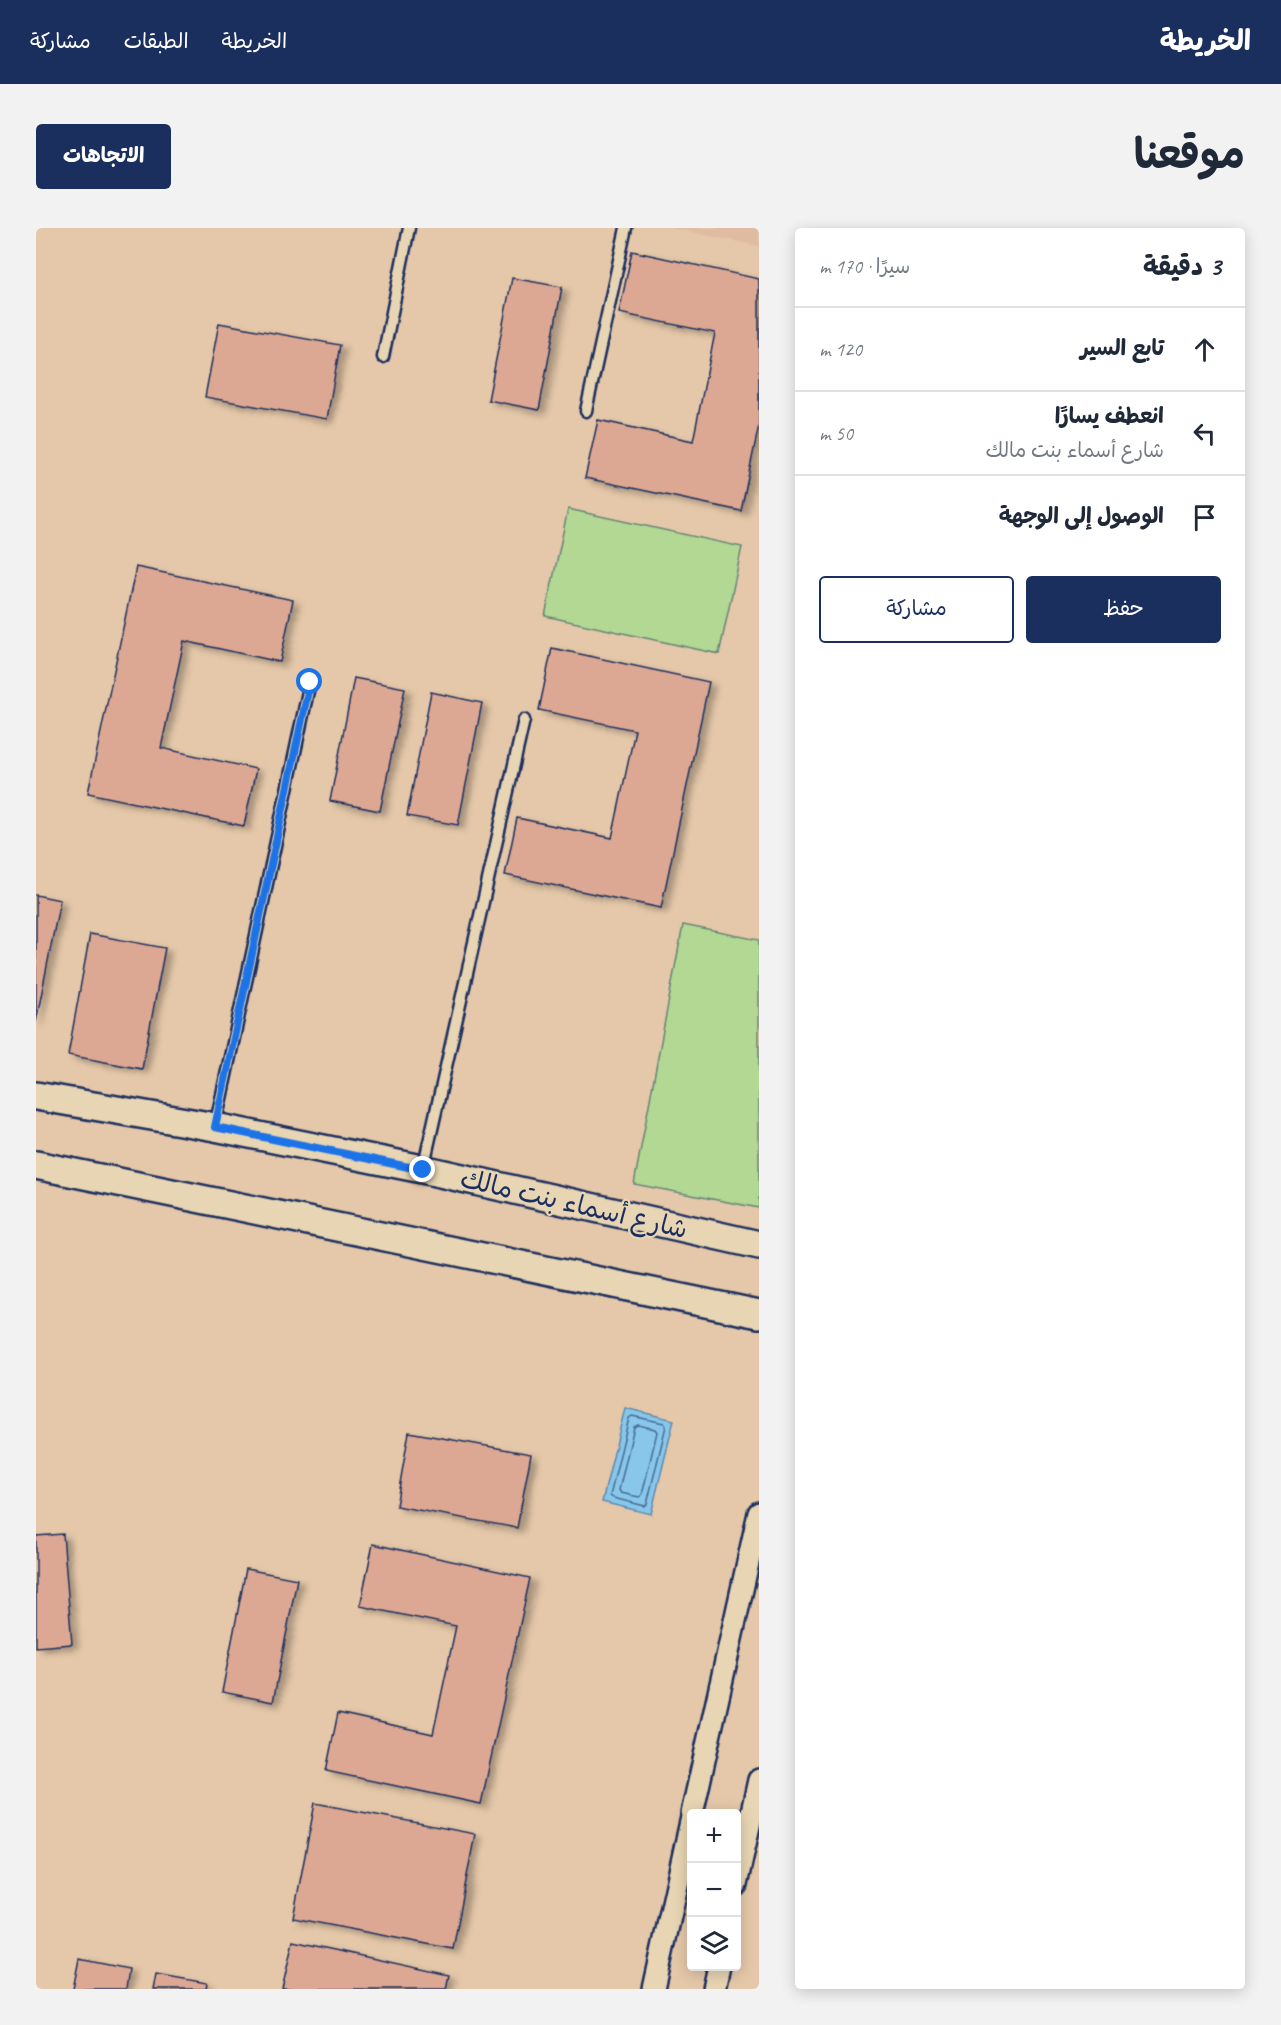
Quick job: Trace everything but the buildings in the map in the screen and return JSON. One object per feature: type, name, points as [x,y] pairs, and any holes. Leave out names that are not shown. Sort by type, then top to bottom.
[{"type":"street","name":"شارع أسماء بنت مالك","points":[[36,1096],[215,1127],[423,1170],[759,1245]]},
{"type":"street","points":[[36,1165],[759,1314]]},
{"type":"street","points":[[693,1809],[759,1513]]},
{"type":"street","points":[[741,1863],[759,1780]]},
{"type":"street","points":[[654,1989],[687,1838]]},
{"type":"street","points":[[714,1989],[718,1971]]},
{"type":"lane","points":[[383,357],[409,228]]},
{"type":"lane","points":[[586,411],[626,228]]},
{"type":"lane","points":[[215,1127],[310,682]]},
{"type":"lane","points":[[423,1170],[524,720]]},
{"type":"shaded area","points":[[670,228],[759,228],[759,246]]},
{"type":"green space","points":[[568,509],[742,547],[719,654],[545,616]]},
{"type":"green space","points":[[683,925],[759,940],[759,1208],[634,1184]]},
{"type":"water","points":[[625,1408],[674,1420],[651,1514],[602,1502]]},
{"type":"route","points":[[310,682],[215,1127],[423,1170]]}]
